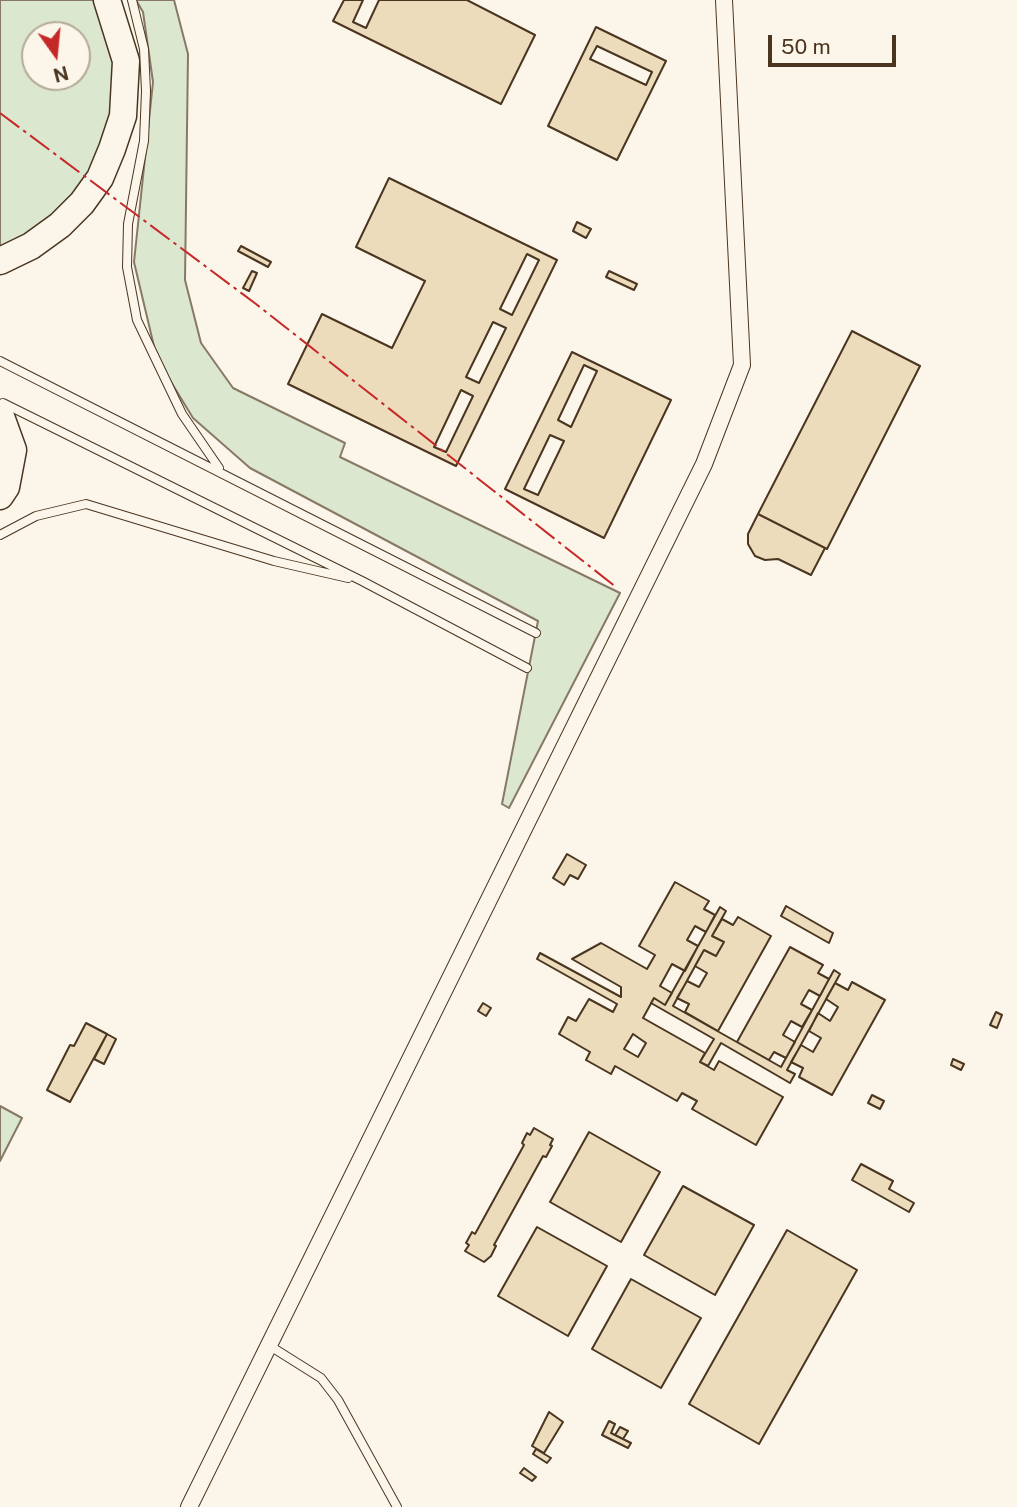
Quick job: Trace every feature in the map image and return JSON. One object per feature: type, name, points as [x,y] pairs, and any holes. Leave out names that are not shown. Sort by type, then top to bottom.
[{"type":"highway","points":[[0,261],[31,246],[60,225],[82,203],[100,178],[112,149],[123,116],[126,61],[107,0]]},
{"type":"highway","points":[[0,414],[13,450],[6,487],[0,496]]},
{"type":"street","points":[[189,1507],[704,464],[742,365],[724,0]]},
{"type":"lane","points":[[131,0],[144,49],[146,90],[144,141],[128,223],[127,267],[137,320],[182,414],[224,473]]},
{"type":"lane","points":[[0,361],[536,633]]},
{"type":"lane","points":[[0,402],[362,581],[527,668]]},
{"type":"lane","points":[[0,535],[36,516],[86,504],[274,561],[362,581]]},
{"type":"lane","points":[[270,1346],[321,1378],[338,1400],[397,1507]]},
{"type":"green space","points":[[0,0],[99,0],[106,17],[118,93],[101,158],[64,212],[0,254]]},
{"type":"green space","points":[[136,0],[174,0],[188,54],[185,280],[201,343],[233,388],[345,443],[340,457],[620,593],[509,808],[502,804],[538,621],[250,468],[193,418],[157,359],[134,262],[153,82],[143,12]]},
{"type":"green space","points":[[0,1106],[22,1118],[0,1161]]},
{"type":"building","points":[[344,0],[363,0],[353,22],[366,28],[379,0],[467,0],[535,35],[501,104],[333,21]]},
{"type":"building","points":[[596,27],[666,61],[617,160],[548,126]],"holes":[[[597,46],[652,72],[646,85],[590,59]]]},
{"type":"building","points":[[389,178],[557,260],[456,466],[288,384],[322,314],[392,348],[425,281],[356,247]],"holes":[[[527,254],[539,260],[512,315],[500,309]],[[493,322],[506,328],[479,383],[466,377]],[[461,390],[473,396],[446,452],[434,447]]]},
{"type":"building","points":[[577,222],[591,229],[586,238],[573,231]]},
{"type":"building","points":[[241,246],[271,262],[268,267],[238,251]]},
{"type":"building","points":[[252,271],[257,273],[249,291],[243,288]]},
{"type":"building","points":[[609,271],[637,284],[634,290],[606,277]]},
{"type":"building","points":[[852,331],[920,366],[827,549],[758,514]]},
{"type":"building","points":[[572,352],[671,400],[604,538],[505,489]],"holes":[[[584,365],[597,371],[571,427],[558,420]],[[550,435],[564,441],[538,495],[524,489]]]},
{"type":"building","points":[[758,514],[825,548],[811,575],[778,559],[765,560],[755,556],[748,544],[748,534]]},
{"type":"building","points":[[567,854],[586,865],[578,879],[570,875],[564,885],[553,878]]},
{"type":"building","points":[[675,882],[709,901],[704,909],[715,915],[706,932],[695,926],[687,940],[698,946],[685,971],[672,964],[660,986],[672,993],[665,1005],[654,998],[643,1018],[705,1053],[700,1062],[714,1070],[719,1061],[783,1097],[756,1145],[692,1109],[697,1101],[682,1093],[677,1101],[615,1066],[611,1074],[586,1060],[590,1052],[559,1034],[568,1017],[576,1021],[589,999],[613,1012],[617,1004],[537,959],[540,953],[621,997],[621,987],[572,959],[601,943],[647,969],[655,955],[639,946]],"holes":[[[633,1034],[646,1043],[638,1057],[624,1049]]]},
{"type":"building","points":[[786,906],[833,933],[829,943],[781,916]]},
{"type":"building","points":[[720,907],[726,911],[712,936],[724,942],[716,956],[704,950],[673,1006],[781,1067],[834,970],[840,974],[787,1070],[795,1074],[790,1083],[721,1043],[708,1066],[700,1062],[714,1039],[651,1003],[654,998],[665,1005]]},
{"type":"building","points":[[738,917],[771,936],[718,1031],[685,1012],[689,1004],[677,998],[687,981],[699,987],[707,973],[695,966],[704,950],[716,956],[724,942],[712,936],[722,919],[733,925]]},
{"type":"building","points":[[790,947],[823,965],[818,973],[829,979],[820,996],[809,990],[801,1004],[812,1010],[802,1027],[791,1021],[783,1035],[795,1042],[786,1058],[774,1052],[769,1060],[737,1042]]},
{"type":"building","points":[[852,982],[885,1000],[832,1095],[799,1077],[803,1068],[791,1062],[801,1045],[813,1052],[821,1038],[809,1031],[818,1013],[830,1021],[838,1007],[826,999],[835,983],[848,990]]},
{"type":"building","points":[[483,1003],[491,1008],[486,1016],[478,1011]]},
{"type":"building","points":[[996,1012],[1002,1015],[997,1028],[990,1025]]},
{"type":"building","points":[[86,1023],[107,1034],[70,1102],[47,1090],[70,1045],[74,1046]]},
{"type":"building","points":[[107,1034],[116,1039],[104,1064],[94,1059]]},
{"type":"building","points":[[953,1059],[964,1064],[961,1070],[951,1065]]},
{"type":"building","points":[[872,1095],[884,1101],[880,1109],[868,1103]]},
{"type":"building","points":[[534,1128],[553,1139],[550,1145],[552,1146],[546,1157],[543,1156],[494,1245],[496,1246],[491,1256],[484,1262],[465,1251],[469,1245],[466,1243],[472,1232],[475,1234],[524,1145],[522,1143],[527,1133],[530,1135]]},
{"type":"building","points":[[589,1132],[660,1172],[621,1242],[550,1202]]},
{"type":"building","points":[[861,1164],[893,1181],[889,1189],[914,1203],[909,1212],[852,1180]]},
{"type":"building","points":[[683,1186],[754,1225],[715,1295],[644,1255]]},
{"type":"building","points":[[537,1227],[607,1266],[568,1336],[498,1296]]},
{"type":"building","points":[[787,1230],[857,1270],[759,1444],[689,1404]]},
{"type":"building","points":[[631,1279],[701,1318],[661,1388],[592,1349]]},
{"type":"building","points":[[549,1412],[563,1422],[544,1453],[532,1446]]},
{"type":"building","points":[[609,1421],[615,1424],[611,1433],[631,1443],[628,1448],[602,1435]]},
{"type":"building","points":[[620,1427],[628,1431],[623,1439],[615,1435]]},
{"type":"building","points":[[536,1449],[551,1458],[547,1463],[533,1454]]},
{"type":"building","points":[[524,1468],[536,1477],[532,1481],[520,1473]]},
{"type":"power","points":[[0,113],[256,304],[616,587]]}]
